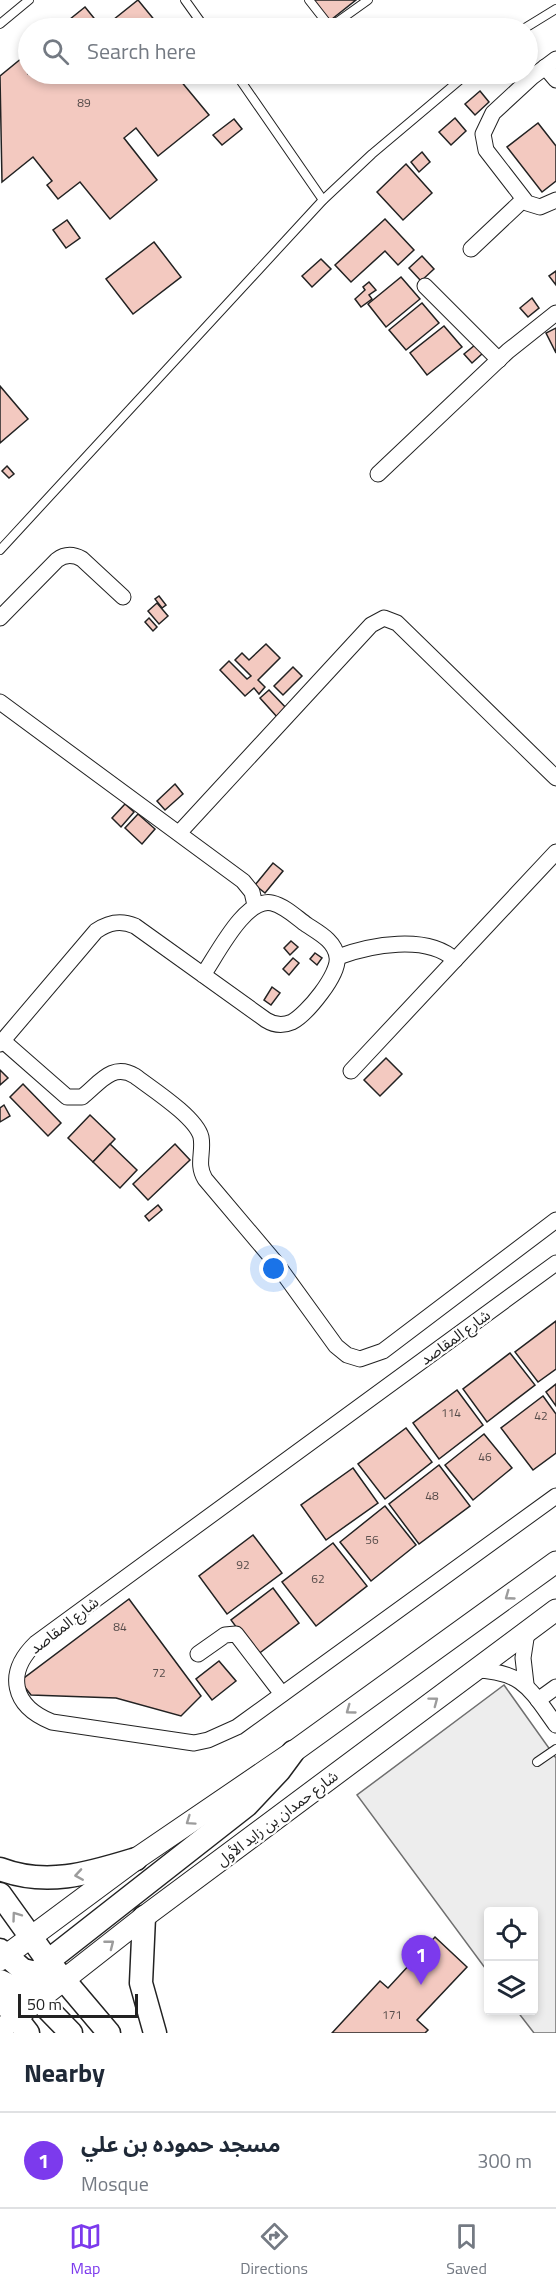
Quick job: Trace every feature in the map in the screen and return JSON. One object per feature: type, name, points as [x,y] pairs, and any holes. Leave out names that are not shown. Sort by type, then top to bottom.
[{"type":"main road","points":[[15,2027],[15,1977],[31,1938],[136,1859],[293,1752],[556,1562]]},
{"type":"main road","name":"شارع حمدان بن زايد الأول","points":[[15,1977],[64,1980],[144,1917],[556,1610]]},
{"type":"main road","points":[[15,1977],[238,1813],[272,1780],[293,1752]]},
{"type":"main road","points":[[0,1869],[34,1879],[57,1878],[92,1872],[136,1859]]},
{"type":"main road","points":[[0,1894],[31,1938]]},
{"type":"main road","points":[[144,1917],[141,1983],[154,2033]]},
{"type":"main road","points":[[15,1977],[31,1938]]},
{"type":"main road","points":[[15,1977],[64,1980],[109,2033]]},
{"type":"main road","points":[[15,1977],[71,2033]]},
{"type":"street","points":[[538,74],[551,63],[556,80]]},
{"type":"street","points":[[527,84],[493,113],[483,134],[486,150],[523,200],[535,207],[556,200]]},
{"type":"street","points":[[471,249],[523,200]]},
{"type":"street","points":[[425,285],[499,360]]},
{"type":"street","points":[[378,474],[499,360],[556,313]]},
{"type":"street","points":[[0,618],[57,560],[65,555],[74,555],[82,559],[123,597]]},
{"type":"street","points":[[179,833],[371,625],[384,618],[397,623],[556,778]]},
{"type":"street","points":[[0,702],[243,881],[252,892],[255,905]]},
{"type":"street","points":[[351,1071],[556,852]]},
{"type":"street","points":[[203,975],[245,915],[255,905],[270,903],[278,905],[329,940],[338,957],[334,976],[296,1019],[280,1025],[266,1020],[203,975],[135,926],[122,922],[108,924],[96,931],[2,1043],[67,1097],[82,1097],[106,1075],[124,1071],[135,1076],[191,1120],[201,1140],[200,1167],[205,1179],[276,1263],[336,1346],[353,1357],[369,1358],[383,1351],[556,1220]]},
{"type":"street","points":[[338,957],[368,947],[397,944],[437,949],[454,960]]},
{"type":"street","name":"شارع المقاصد","points":[[556,1263],[36,1643],[19,1665],[16,1680],[19,1695],[27,1707],[52,1722],[181,1742],[208,1740],[223,1735],[556,1496]]},
{"type":"street","points":[[526,1684],[523,1658],[527,1632]]},
{"type":"street","points":[[198,1654],[225,1635],[237,1634],[282,1694]]},
{"type":"street","points":[[474,1670],[501,1673],[526,1684],[556,1725]]},
{"type":"street","points":[[538,1700],[556,1687]]},
{"type":"lane","points":[[0,24],[29,0]]},
{"type":"lane","points":[[185,0],[198,18]]},
{"type":"lane","points":[[309,0],[323,18]]},
{"type":"lane","points":[[343,18],[368,0]]},
{"type":"lane","points":[[538,20],[556,9]]},
{"type":"lane","points":[[243,84],[323,200]]},
{"type":"lane","points":[[0,550],[323,200],[372,154],[455,84]]},
{"type":"lane","points":[[537,1762],[556,1749]]},
{"type":"shaded area","points":[[504,1685],[556,1758],[556,2033],[534,2033],[520,2015],[538,2015],[538,1907],[484,1907],[484,1967],[357,1795]]},
{"type":"building","points":[[138,0],[153,18],[116,18]]},
{"type":"building","points":[[310,0],[356,0],[333,18],[323,18]]},
{"type":"building","points":[[85,7],[94,18],[71,18]]},
{"type":"building","points":[[18,61],[18,84],[183,84],[209,115],[158,156],[136,128],[124,138],[157,180],[110,219],[80,182],[58,199],[47,185],[52,181],[33,157],[2,182],[0,76]]},
{"type":"building","points":[[480,91],[489,102],[475,115],[465,104]]},
{"type":"building","points":[[455,118],[466,131],[451,145],[439,132]]},
{"type":"building","points":[[234,119],[242,129],[222,145],[213,135]]},
{"type":"building","points":[[538,123],[556,146],[556,181],[542,192],[507,147]]},
{"type":"building","points":[[422,152],[430,162],[419,172],[411,162]]},
{"type":"building","points":[[406,164],[432,193],[403,220],[377,192]]},
{"type":"building","points":[[385,219],[414,250],[398,265],[385,251],[351,282],[335,265]]},
{"type":"building","points":[[67,220],[80,238],[66,248],[53,230]]},
{"type":"building","points":[[154,242],[181,277],[133,314],[106,279]]},
{"type":"building","points":[[422,256],[434,269],[421,281],[409,268]]},
{"type":"building","points":[[321,259],[331,269],[312,287],[302,276]]},
{"type":"building","points":[[556,271],[556,285],[549,276]]},
{"type":"building","points":[[401,277],[420,299],[386,327],[368,304]]},
{"type":"building","points":[[369,282],[376,290],[369,295],[372,299],[361,307],[355,299],[365,290],[363,287]]},
{"type":"building","points":[[532,298],[539,308],[528,317],[520,308]]},
{"type":"building","points":[[422,303],[439,323],[406,350],[389,330]]},
{"type":"building","points":[[444,326],[462,347],[427,375],[410,353]]},
{"type":"building","points":[[556,328],[556,353],[546,333]]},
{"type":"building","points":[[475,345],[483,353],[472,363],[464,354]]},
{"type":"building","points":[[0,386],[28,419],[0,443]]},
{"type":"building","points":[[7,466],[14,474],[9,478],[2,471]]},
{"type":"building","points":[[159,596],[166,605],[162,608],[155,599]]},
{"type":"building","points":[[157,603],[168,616],[159,624],[148,611]]},
{"type":"building","points":[[149,618],[157,627],[153,631],[145,622]]},
{"type":"building","points":[[266,644],[280,658],[258,680],[265,687],[259,694],[254,688],[245,696],[220,670],[229,661],[247,679],[251,676],[235,660],[242,653],[249,660]]},
{"type":"building","points":[[293,667],[302,676],[283,695],[274,686]]},
{"type":"building","points":[[269,690],[288,710],[278,718],[260,698]]},
{"type":"building","points":[[175,784],[183,794],[165,810],[157,801]]},
{"type":"building","points":[[125,804],[134,812],[121,827],[112,818]]},
{"type":"building","points":[[138,814],[155,829],[142,844],[125,828]]},
{"type":"building","points":[[273,863],[283,871],[265,893],[255,885]]},
{"type":"building","points":[[291,941],[298,947],[290,955],[284,948]]},
{"type":"building","points":[[315,953],[322,958],[317,965],[310,959]]},
{"type":"building","points":[[293,958],[299,963],[289,975],[283,969]]},
{"type":"building","points":[[272,987],[280,993],[271,1005],[264,1000]]},
{"type":"building","points":[[386,1058],[402,1074],[380,1096],[364,1080]]},
{"type":"building","points":[[0,1070],[8,1078],[0,1085]]},
{"type":"building","points":[[23,1084],[61,1123],[48,1136],[10,1097]]},
{"type":"building","points":[[4,1105],[10,1116],[0,1122],[0,1108]]},
{"type":"building","points":[[90,1115],[115,1139],[93,1162],[68,1138]]},
{"type":"building","points":[[110,1144],[137,1170],[120,1188],[93,1162]]},
{"type":"building","points":[[175,1144],[190,1160],[148,1200],[133,1184]]},
{"type":"building","points":[[158,1205],[162,1210],[149,1221],[145,1216]]},
{"type":"building","points":[[556,1321],[556,1369],[538,1382],[515,1352]]},
{"type":"building","points":[[510,1353],[535,1385],[487,1422],[463,1389]]},
{"type":"building","points":[[556,1384],[556,1406],[546,1392]]},
{"type":"building","points":[[457,1390],[483,1425],[439,1459],[413,1423]]},
{"type":"building","points":[[543,1396],[556,1414],[556,1453],[533,1470],[501,1428]]},
{"type":"building","points":[[406,1428],[432,1462],[385,1499],[358,1464]]},
{"type":"building","points":[[484,1434],[512,1468],[473,1500],[445,1465]]},
{"type":"building","points":[[439,1465],[470,1506],[419,1544],[389,1504]]},
{"type":"building","points":[[353,1468],[378,1503],[326,1540],[301,1505]]},
{"type":"building","points":[[385,1506],[416,1545],[371,1581],[340,1542]]},
{"type":"building","points":[[253,1535],[282,1573],[227,1614],[199,1576]]},
{"type":"building","points":[[333,1543],[367,1586],[316,1626],[282,1582]]},
{"type":"building","points":[[273,1588],[299,1623],[257,1655],[231,1620]]},
{"type":"building","points":[[129,1599],[201,1696],[181,1716],[116,1698],[31,1695],[20,1681]]},
{"type":"building","points":[[219,1661],[236,1681],[212,1700],[196,1679]]},
{"type":"building","points":[[435,1937],[467,1967],[417,2020],[428,2030],[425,2033],[332,2033],[380,1981],[388,1988]]},
{"type":"place","name":"مسجد حموده بن علي","points":[[421,1985]]}]
